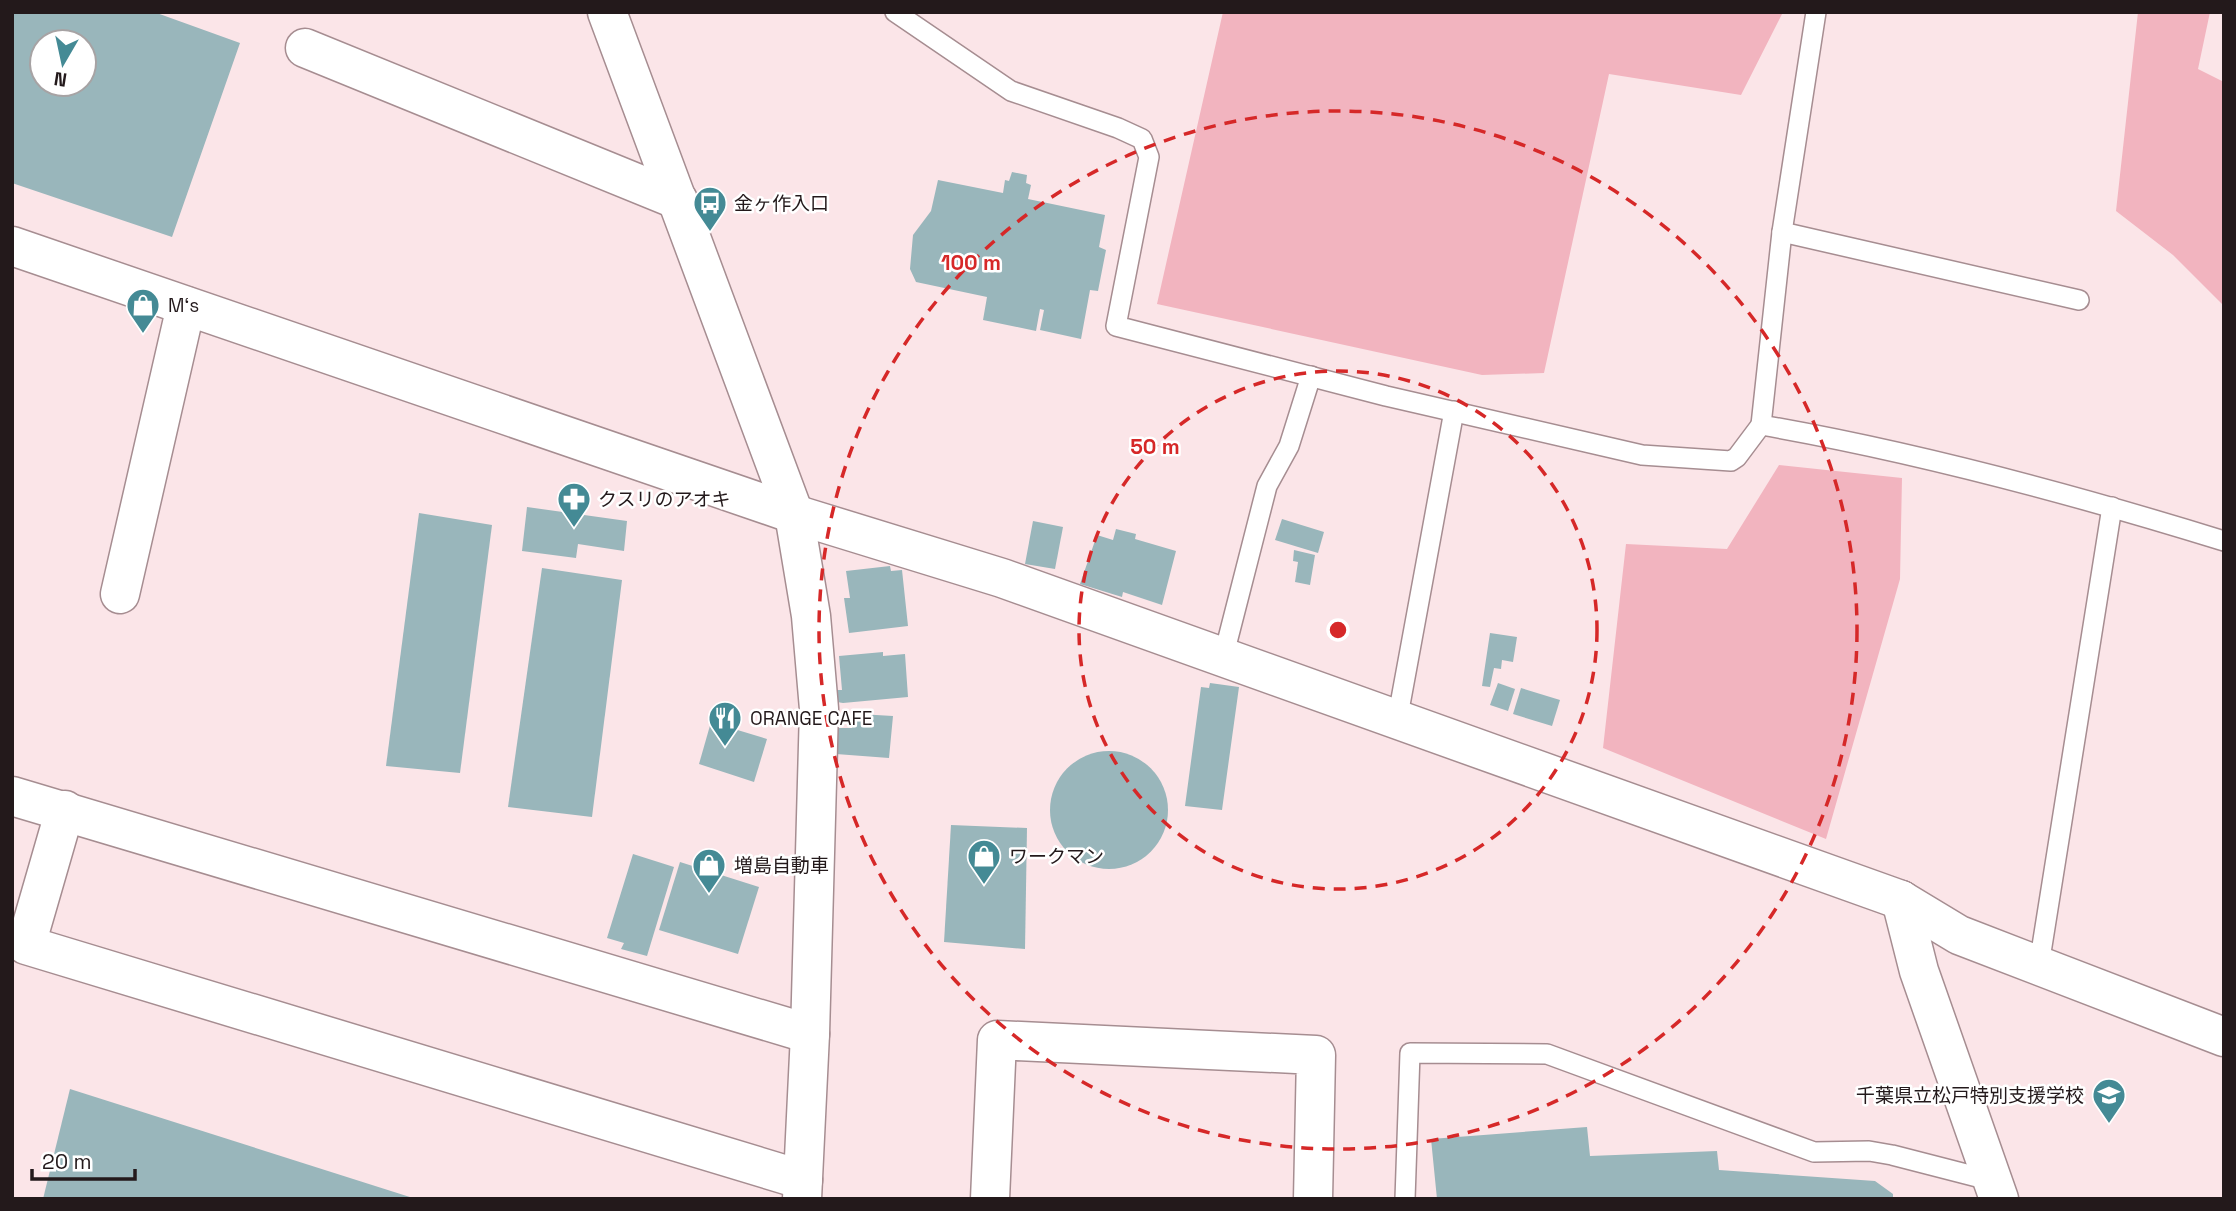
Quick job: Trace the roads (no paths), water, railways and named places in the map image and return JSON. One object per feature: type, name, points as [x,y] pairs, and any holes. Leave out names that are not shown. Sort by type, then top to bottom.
[{"type":"street","points":[[65,810],[26,946],[803,1190],[819,709],[811,616],[794,514],[607,12]]},
{"type":"street","points":[[305,48],[678,201]]},
{"type":"street","points":[[12,246],[794,514],[1002,578],[1901,900],[1959,935],[2224,1037]]},
{"type":"street","points":[[121,594],[186,306]]},
{"type":"street","points":[[12,796],[810,1034]]},
{"type":"street","points":[[1901,900],[1919,971],[1996,1190]]},
{"type":"street","points":[[990,1199],[997,1040],[1316,1055],[1313,1199]]},
{"type":"lane","points":[[895,12],[1011,90],[1142,139],[1149,157],[1116,326],[1311,376],[1642,455],[1731,461],[1761,425],[1782,232],[1816,12]]},
{"type":"lane","points":[[1782,232],[2079,300]]},
{"type":"lane","points":[[1223,658],[1267,486],[1289,446],[1311,376]]},
{"type":"lane","points":[[1397,721],[1454,411]]},
{"type":"lane","points":[[1761,425],[1836,438],[2112,507],[2224,541]]},
{"type":"lane","points":[[2039,965],[2112,507]]},
{"type":"lane","points":[[1405,1199],[1410,1053],[1547,1054],[1814,1152],[1869,1151],[1892,1155],[1996,1190]]},
{"type":"place","name":"金ヶ作入口","points":[[710,233]]},
{"type":"place","name":"M‘s","points":[[143,335]]},
{"type":"place","name":"クスリのアオキ","points":[[574,529]]},
{"type":"place","name":"ORANGE CAFE","points":[[725,748]]},
{"type":"place","name":"ワークマン","points":[[984,886]]},
{"type":"place","name":"増島自動車","points":[[709,895]]},
{"type":"place","name":"千葉県立松戸特別支援学校","points":[[2109,1125]]}]
